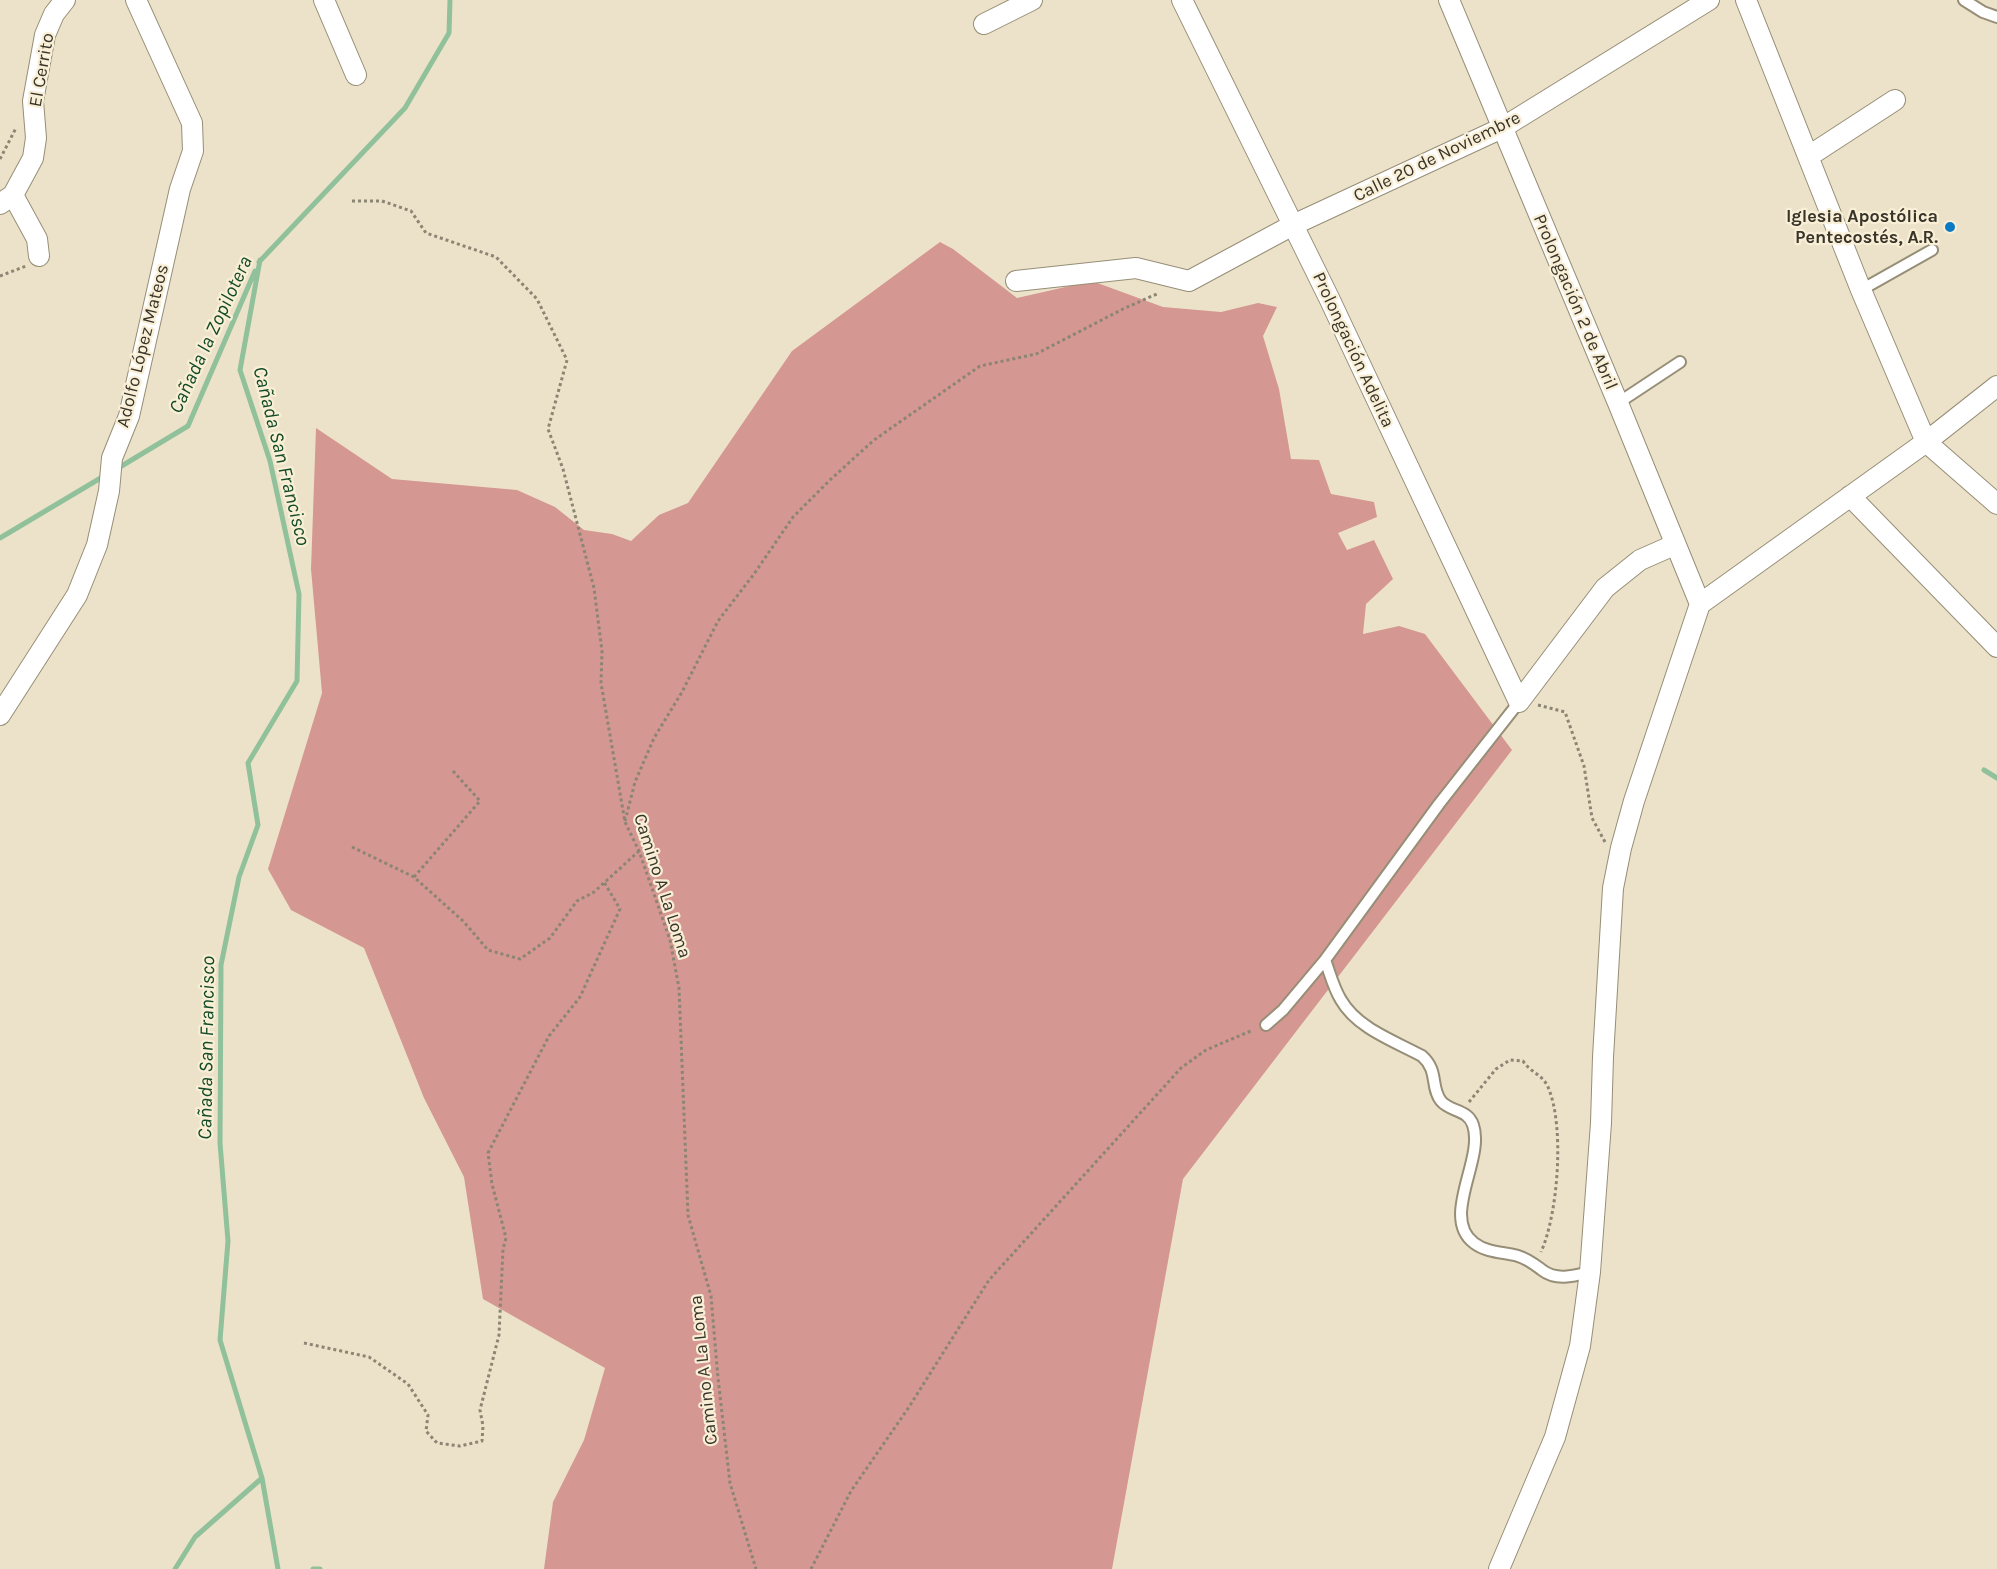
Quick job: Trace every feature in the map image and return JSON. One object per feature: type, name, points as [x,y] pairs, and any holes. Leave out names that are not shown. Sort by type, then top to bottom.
[{"type":"street","name":"El Cerrito","points":[[7,199],[33,158],[36,138],[33,101],[45,35],[54,14],[65,0]]},
{"type":"street","name":"Adolfo López Mateos","points":[[0,715],[77,595],[97,545],[109,491],[112,458],[129,416],[180,189],[193,151],[192,123],[136,0]]},
{"type":"street","points":[[324,0],[357,75]]},
{"type":"street","points":[[984,24],[1032,0]]},
{"type":"street","name":"Prolongación Adelita","points":[[1182,0],[1329,298],[1519,702]]},
{"type":"street","name":"Prolongación 2 de Abril","points":[[1449,0],[1700,604]]},
{"type":"street","name":"Calle 20 de Noviembre","points":[[1189,281],[1293,225],[1502,128],[1709,0]]},
{"type":"street","points":[[1746,0],[1861,290],[1926,442],[1997,504]]},
{"type":"street","points":[[1809,156],[1895,100]]},
{"type":"street","points":[[7,199],[37,239],[39,256]]},
{"type":"street","points":[[1016,281],[1136,268],[1189,281]]},
{"type":"street","points":[[1499,1569],[1555,1437],[1580,1346],[1590,1272],[1601,1123],[1602,1057],[1613,888],[1621,848],[1700,604],[1926,442],[1997,386]]},
{"type":"street","points":[[1851,496],[1997,647]]},
{"type":"street","points":[[1519,702],[1605,588],[1640,560],[1674,545]]},
{"type":"lane","points":[[1964,0],[1983,12],[1997,17]]},
{"type":"lane","points":[[1861,290],[1932,250]]},
{"type":"lane","points":[[1618,403],[1680,362]]},
{"type":"lane","points":[[1266,1025],[1283,1010],[1325,960],[1438,804],[1519,702]]},
{"type":"lane","points":[[1325,960],[1333,985],[1348,1010],[1366,1026],[1422,1056],[1433,1071],[1437,1094],[1442,1102],[1461,1111],[1473,1125],[1471,1163],[1461,1216],[1462,1226],[1473,1242],[1493,1251],[1516,1255],[1536,1264],[1546,1273],[1572,1277],[1590,1272]]},
{"type":"path","name":"Camino A La Loma","points":[[352,201],[382,201],[411,211],[426,233],[496,257],[537,299],[567,360],[548,429],[563,468],[594,588],[602,651],[601,683],[625,822],[639,851],[670,940],[679,988],[688,1215],[711,1296],[730,1483],[756,1569]]},
{"type":"path","points":[[0,276],[25,267],[39,256]]},
{"type":"path","points":[[625,822],[635,782],[654,738],[682,692],[718,621],[793,517],[831,479],[874,440],[980,366],[1036,354],[1123,309],[1189,281]]},
{"type":"path","points":[[1519,702],[1544,705],[1565,712],[1584,766],[1592,818],[1605,842],[1621,848]]},
{"type":"path","points":[[414,877],[480,801],[453,771]]},
{"type":"path","points":[[352,847],[414,877],[464,922],[488,951],[520,959],[550,938],[577,901],[594,892],[639,851]]},
{"type":"path","points":[[304,1343],[369,1357],[408,1384],[428,1414],[426,1431],[437,1443],[460,1446],[482,1441],[483,1426],[480,1410],[500,1335],[503,1249],[506,1238],[492,1184],[488,1153],[549,1036],[580,997],[620,909],[604,882]]},
{"type":"path","points":[[811,1569],[851,1491],[909,1407],[988,1280],[1181,1068],[1206,1050],[1266,1025]]},
{"type":"path","points":[[1461,1111],[1496,1069],[1510,1060],[1523,1061],[1530,1071],[1540,1075],[1548,1085],[1558,1137],[1556,1186],[1548,1236],[1536,1264]]},
{"type":"shaded area","points":[[940,242],[953,249],[1017,298],[1092,281],[1163,307],[1221,312],[1258,303],[1277,307],[1263,336],[1279,389],[1291,459],[1319,460],[1331,494],[1374,502],[1377,517],[1338,533],[1347,550],[1374,540],[1393,579],[1366,604],[1363,634],[1399,626],[1425,634],[1512,750],[1183,1179],[1112,1569],[544,1569],[553,1502],[584,1440],[605,1368],[483,1299],[464,1177],[424,1098],[364,948],[291,910],[268,869],[322,693],[311,569],[316,428],[392,479],[517,490],[555,507],[584,530],[612,534],[631,541],[659,515],[688,503],[792,351]]},
{"type":"waterway","name":"Cañada la Zopilotera","points":[[259,262],[405,108],[449,33],[450,0]]},
{"type":"waterway","name":"Cañada San Francisco","points":[[260,260],[240,370],[270,461],[299,594],[297,681],[248,763],[258,825],[239,877],[221,965],[220,1143],[228,1241],[220,1340],[262,1478],[278,1569]]},
{"type":"waterway","name":"Cañada la Zopilotera","points":[[115,470],[188,426],[255,271]]},
{"type":"waterway","name":"Cañada la Zopilotera","points":[[0,538],[104,476]]},
{"type":"waterway","points":[[1984,770],[1997,778]]},
{"type":"waterway","points":[[175,1569],[195,1537],[262,1478]]},
{"type":"waterway","points":[[313,1569],[320,1569]]},
{"type":"place","name":"Iglesia Apostólica Pentecostés, A.R.","points":[[1950,227]]}]
